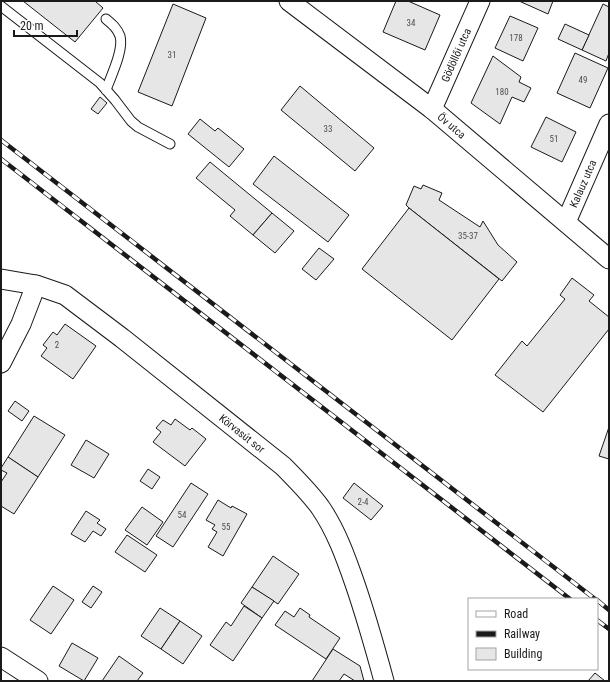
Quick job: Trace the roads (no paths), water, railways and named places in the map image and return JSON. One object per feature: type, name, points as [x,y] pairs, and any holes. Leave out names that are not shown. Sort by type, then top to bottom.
[{"type":"street","name":"Öv utca","points":[[289,1],[432,109],[609,259]]},
{"type":"street","name":"Gödöllői utca","points":[[432,109],[480,1]]},
{"type":"street","name":"Kalauz utca","points":[[566,222],[609,124]]},
{"type":"street","name":"Körvasút sor","points":[[1,279],[36,284],[65,296],[122,338],[276,461],[301,484],[320,506],[332,527],[347,562],[371,632],[385,680]]},
{"type":"street","points":[[1,363],[21,324],[36,284]]},
{"type":"street","points":[[1,657],[38,681]]},
{"type":"lane","points":[[1,6],[100,83],[131,121],[138,127],[170,144]]},
{"type":"lane","points":[[106,19],[118,31],[120,44],[117,58],[106,90]]},
{"type":"railway","points":[[1,140],[594,598]]},
{"type":"railway","points":[[1,159],[569,598]]},
{"type":"railway","points":[[598,601],[609,610]]},
{"type":"railway","points":[[598,621],[609,629]]}]
